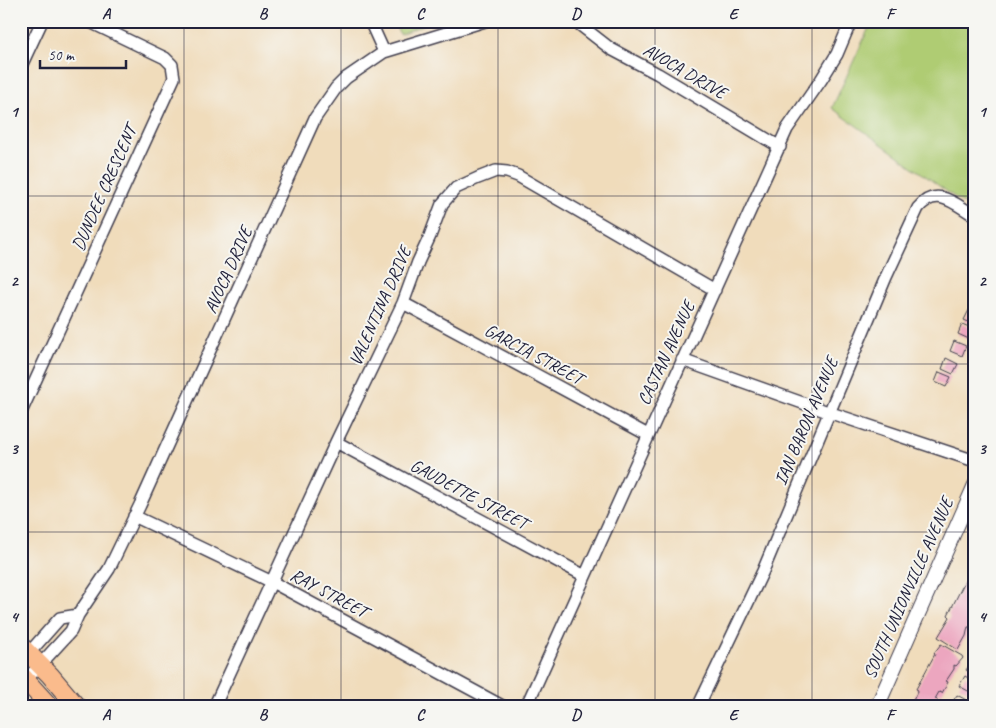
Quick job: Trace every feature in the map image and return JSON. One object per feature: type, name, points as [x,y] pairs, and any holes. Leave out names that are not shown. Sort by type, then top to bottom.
[{"type":"main road","points":[[30,654],[77,707]]},
{"type":"main road","points":[[24,678],[50,707]]},
{"type":"street","points":[[21,66],[42,21]]},
{"type":"street","name":"DUNDEE CRESCENT","points":[[21,412],[174,78],[172,65],[165,58],[88,21]]},
{"type":"street","points":[[370,21],[384,52]]},
{"type":"street","name":"AVOCA DRIVE","points":[[30,654],[71,631],[78,615],[109,569],[315,118],[336,88],[346,78],[384,52],[486,21]]},
{"type":"street","name":"AVOCA DRIVE","points":[[575,21],[611,49],[658,74],[780,147]]},
{"type":"street","name":"CASTAN AVENUE","points":[[526,707],[787,129],[822,80],[837,54],[852,21]]},
{"type":"street","name":"VALENTINA DRIVE","points":[[214,707],[336,442],[403,303],[442,204],[456,188],[496,171],[518,176],[715,290]]},
{"type":"street","name":"IAN BARON AVENUE","points":[[698,707],[763,571],[828,412],[918,208],[925,200],[936,196],[946,198],[975,216]]},
{"type":"street","name":"GARCIA STREET","points":[[403,303],[648,435]]},
{"type":"street","points":[[682,360],[828,412],[975,461]]},
{"type":"street","name":"GAUDETTE STREET","points":[[336,442],[585,576]]},
{"type":"street","name":"SOUTH UNIONVILLE AVENUE","points":[[877,707],[975,485]]},
{"type":"street","name":"RAY STREET","points":[[134,516],[272,582],[504,707]]},
{"type":"street","name":"AVOCA DRIVE","points":[[24,678],[30,654],[60,618],[78,615]]},
{"type":"green space","points":[[392,21],[433,21],[400,34]]},
{"type":"green space","points":[[872,21],[975,21],[975,212],[832,108]]},
{"type":"building","points":[[975,297],[975,310],[970,308]]},
{"type":"building","points":[[969,310],[975,312],[975,325],[964,320]]},
{"type":"building","points":[[962,324],[974,329],[969,339],[958,334]]},
{"type":"building","points":[[954,341],[966,346],[962,356],[950,351]]},
{"type":"building","points":[[946,358],[958,364],[953,374],[942,369]]},
{"type":"building","points":[[939,372],[951,377],[946,387],[935,382]]},
{"type":"building","points":[[975,560],[975,583],[966,578]]},
{"type":"building","points":[[965,581],[975,588],[975,618],[970,627],[968,627],[966,636],[958,650],[938,637],[950,617],[948,615]]},
{"type":"building","points":[[941,644],[963,658],[956,666],[954,665],[954,669],[946,681],[948,682],[945,688],[942,693],[939,692],[935,699],[942,702],[938,707],[910,707],[918,690],[916,689],[934,653]]},
{"type":"building","points":[[972,661],[975,662],[975,676],[966,670]]},
{"type":"building","points":[[965,676],[975,682],[970,692],[959,686]]},
{"type":"building","points":[[957,695],[968,701],[965,707],[955,707],[951,704]]}]
